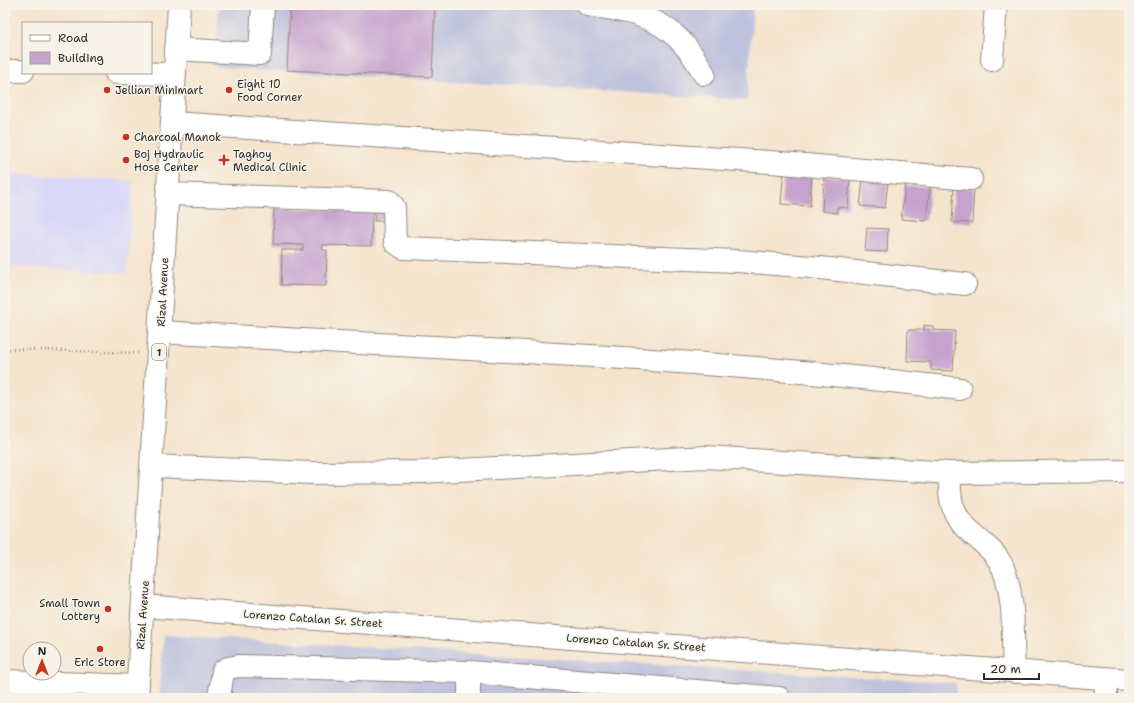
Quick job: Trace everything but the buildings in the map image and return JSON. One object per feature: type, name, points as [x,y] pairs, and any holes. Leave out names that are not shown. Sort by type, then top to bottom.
[{"type":"street","name":"Rizal Avenue","points":[[138,692],[179,5]]},
{"type":"street","points":[[176,49],[260,54],[263,5]]},
{"type":"street","points":[[588,5],[640,15],[663,25],[682,40],[695,57],[704,74]]},
{"type":"street","points":[[992,60],[996,5]]},
{"type":"street","points":[[5,71],[22,71]]},
{"type":"street","points":[[152,74],[174,74]]},
{"type":"street","points":[[172,123],[770,162],[971,180]]},
{"type":"street","points":[[168,194],[389,201],[394,207],[395,242],[402,248],[738,261],[811,267],[965,284]]},
{"type":"street","points":[[160,332],[655,360],[853,376],[960,389]]},
{"type":"street","points":[[152,466],[312,473],[421,472],[706,457],[950,474],[1129,471]]},
{"type":"street","points":[[950,474],[950,491],[956,514],[963,525],[996,555],[1003,568],[1008,585],[1011,613],[1014,672]]},
{"type":"street","name":"Lorenzo Catalan Sr. Street","points":[[143,606],[1014,672],[1106,688],[1129,680]]},
{"type":"street","points":[[219,698],[223,671],[233,666],[469,672],[629,692],[778,698]]},
{"type":"street","points":[[469,672],[469,698]]},
{"type":"street","points":[[5,681],[89,691],[138,692]]},
{"type":"path","points":[[5,349],[159,354]]},
{"type":"shaded area","points":[[219,5],[753,5],[747,100],[215,67]]},
{"type":"shaded area","points":[[5,173],[133,181],[127,273],[5,266]]},
{"type":"shaded area","points":[[163,635],[956,683],[956,698],[159,698]]},
{"type":"place","name":"Jellian Minimart","points":[[107,90]]},
{"type":"place","name":"Eight 10 Food Corner","points":[[229,90]]},
{"type":"place","name":"Charcoal Manok","points":[[126,137]]},
{"type":"place","name":"Boj Hydraulic Hose Center","points":[[126,160]]},
{"type":"place","name":"Taghoy Medical Clinic","points":[[224,160]]},
{"type":"place","name":"Small Town Lottery","points":[[108,609]]},
{"type":"place","name":"Eric Store","points":[[100,649]]}]
